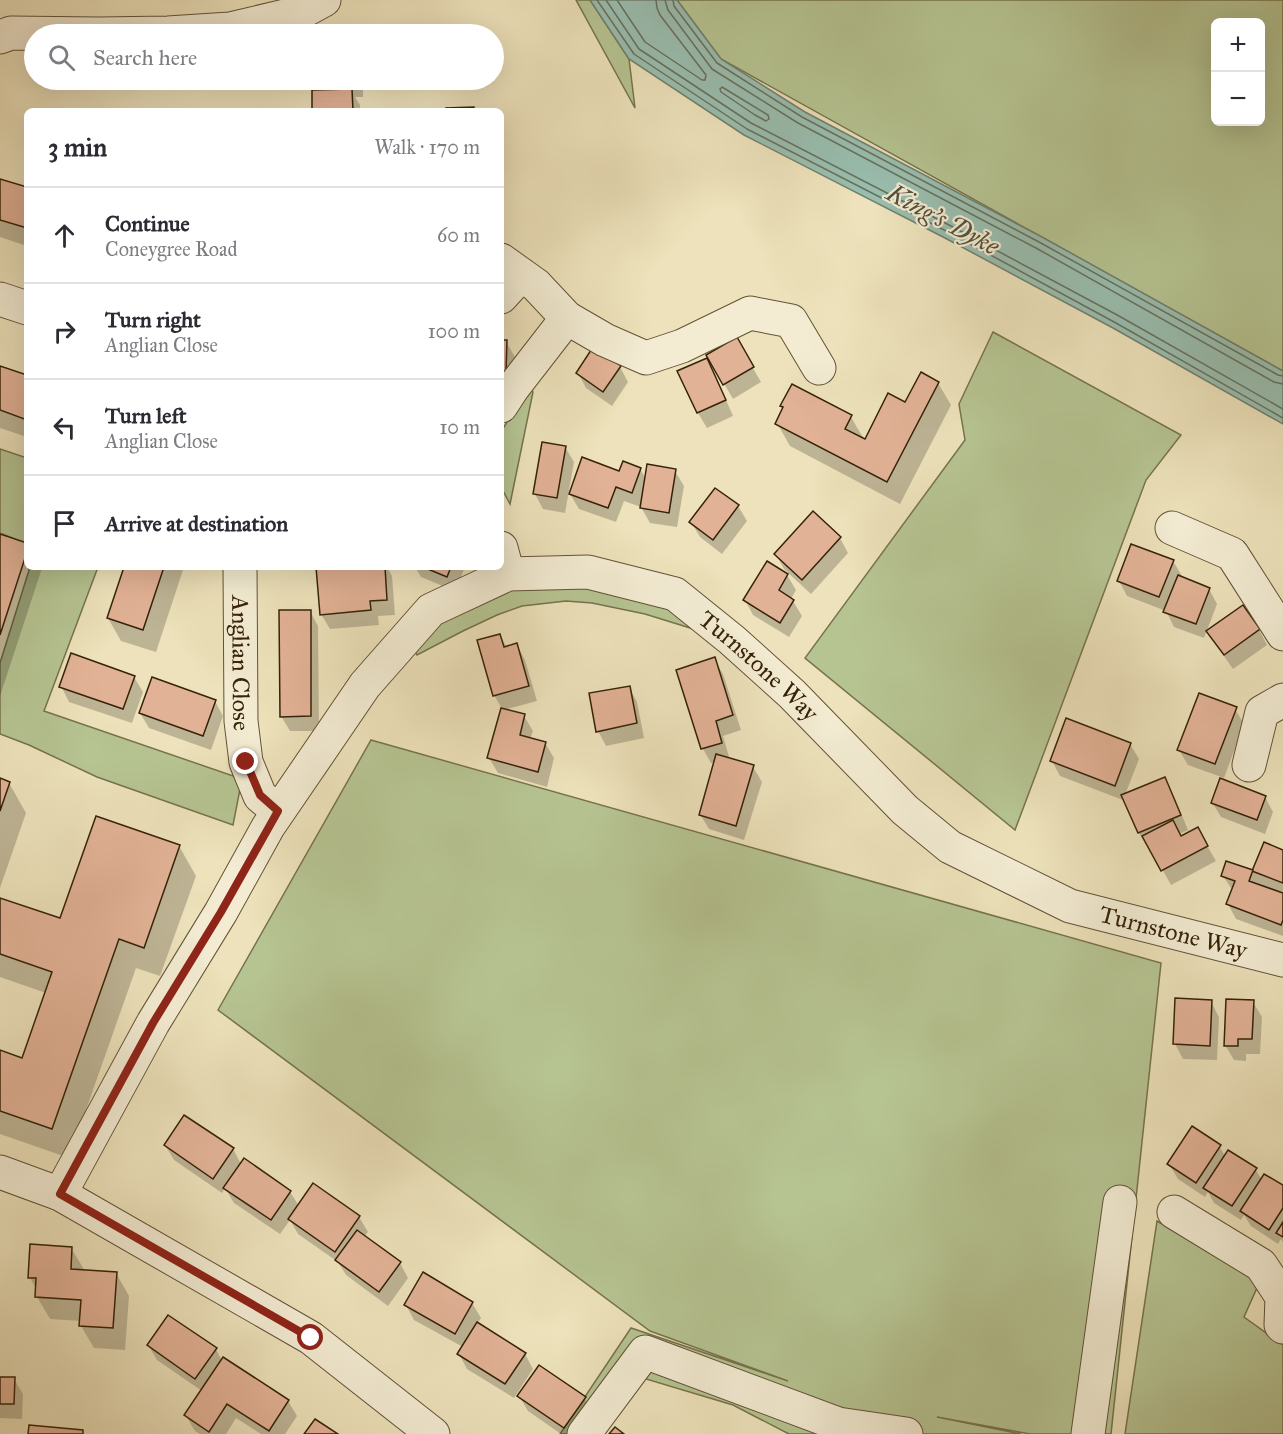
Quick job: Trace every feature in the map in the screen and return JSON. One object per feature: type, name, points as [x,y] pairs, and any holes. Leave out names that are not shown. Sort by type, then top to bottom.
[{"type":"street","points":[[251,24],[302,12],[324,0]]},
{"type":"street","points":[[0,37],[11,33],[24,33]]},
{"type":"street","points":[[508,278],[536,285],[567,318],[605,340],[646,358],[682,346],[750,313],[791,321],[819,368]]},
{"type":"street","points":[[0,299],[24,307]]},
{"type":"street","points":[[504,401],[567,318]]},
{"type":"street","points":[[1172,528],[1232,554],[1283,634]]},
{"type":"street","name":"Turnstone Way","points":[[504,561],[588,572],[675,594],[732,640],[792,694],[905,810],[950,848],[1070,906],[1283,960]]},
{"type":"street","name":"Anglian Close","points":[[240,570],[241,721],[246,762],[260,795],[278,811]]},
{"type":"street","name":"Turnstone Way","points":[[278,811],[365,685],[431,610],[491,570]]},
{"type":"street","points":[[1248,765],[1262,712],[1283,700]]},
{"type":"street","points":[[60,1194],[153,1023],[221,912],[278,811]]},
{"type":"street","points":[[0,1172],[60,1194],[311,1338],[433,1434]]},
{"type":"street","points":[[1088,1434],[1120,1202]]},
{"type":"street","points":[[1174,1212],[1261,1265],[1282,1297],[1281,1325],[1283,1327]]},
{"type":"street","points":[[584,1434],[645,1352],[838,1424],[906,1434]]},
{"type":"green space","points":[[576,0],[590,0],[629,59],[635,108]]},
{"type":"green space","points":[[677,0],[1283,0],[1283,371],[721,59]]},
{"type":"green space","points":[[993,332],[1181,435],[1146,480],[1015,830],[805,658],[965,440],[959,404]]},
{"type":"green space","points":[[531,390],[533,392],[510,504],[504,493],[504,427],[514,410]]},
{"type":"green space","points":[[0,449],[24,457],[24,543],[0,533]]},
{"type":"green space","points":[[29,570],[97,570],[44,711],[242,779],[233,825],[97,777],[0,734],[0,663]]},
{"type":"green space","points":[[548,580],[653,599],[703,632],[645,614],[592,603],[566,601],[522,606],[497,615],[417,655],[410,642],[464,601]]},
{"type":"green space","points":[[371,740],[1161,963],[1111,1434],[1030,1434],[937,1417],[1021,1434],[789,1434],[733,1405],[643,1378],[601,1434],[560,1434],[631,1328],[788,1381],[650,1331],[218,1010]]},
{"type":"green space","points":[[1157,1221],[1260,1281],[1244,1317],[1283,1345],[1283,1434],[1125,1434]]},
{"type":"water","name":"King's Dyke","points":[[590,0],[677,0],[721,59],[805,112],[1042,237],[1283,371],[1283,424],[1113,328],[945,238],[744,135],[629,59]]},
{"type":"building","points":[[312,90],[352,90],[353,108],[312,108]]},
{"type":"building","points":[[0,179],[24,186],[24,227],[0,220]]},
{"type":"building","points":[[737,337],[754,367],[723,385],[706,355]]},
{"type":"building","points":[[504,340],[507,340],[506,372],[504,372]]},
{"type":"building","points":[[593,347],[621,366],[603,392],[576,373]]},
{"type":"building","points":[[707,358],[726,400],[697,413],[677,371]]},
{"type":"building","points":[[0,366],[24,374],[24,419],[0,410]]},
{"type":"building","points":[[921,372],[939,382],[887,482],[775,424],[783,407],[780,406],[792,384],[852,415],[845,429],[865,439],[888,393],[905,402]]},
{"type":"building","points":[[542,442],[566,446],[557,498],[533,494]]},
{"type":"building","points":[[582,457],[619,471],[623,461],[641,468],[632,493],[616,487],[608,508],[569,494]]},
{"type":"building","points":[[647,464],[676,469],[669,513],[640,508]]},
{"type":"building","points":[[715,488],[739,505],[713,540],[689,522]]},
{"type":"building","points":[[813,511],[841,537],[802,580],[774,554]]},
{"type":"building","points":[[0,534],[24,542],[24,561],[0,635]]},
{"type":"building","points":[[1131,544],[1174,560],[1159,597],[1117,581]]},
{"type":"building","points":[[767,561],[788,574],[779,590],[794,600],[780,623],[743,600]]},
{"type":"building","points":[[123,570],[163,570],[143,630],[107,618]]},
{"type":"building","points":[[316,570],[385,570],[387,600],[370,601],[371,610],[320,615]]},
{"type":"building","points":[[430,570],[450,570],[447,577]]},
{"type":"building","points":[[1178,575],[1210,588],[1196,624],[1163,612]]},
{"type":"building","points":[[1243,605],[1260,629],[1224,655],[1206,631]]},
{"type":"building","points":[[279,610],[311,610],[311,716],[280,717]]},
{"type":"building","points":[[500,634],[504,647],[517,643],[529,686],[493,696],[477,640]]},
{"type":"building","points":[[71,653],[135,676],[123,709],[59,687]]},
{"type":"building","points":[[715,657],[733,715],[716,721],[722,743],[701,749],[676,670]]},
{"type":"building","points":[[152,677],[216,700],[203,736],[139,713]]},
{"type":"building","points":[[630,686],[637,723],[596,732],[589,693]]},
{"type":"building","points":[[1199,693],[1237,707],[1215,764],[1177,750]]},
{"type":"building","points":[[501,708],[525,714],[520,735],[546,742],[538,772],[487,758]]},
{"type":"building","points":[[1066,718],[1131,743],[1115,786],[1050,761]]},
{"type":"building","points":[[716,754],[754,765],[736,826],[699,815]]},
{"type":"building","points":[[1165,777],[1181,815],[1138,833],[1121,795]]},
{"type":"building","points":[[0,778],[10,782],[0,811]]},
{"type":"building","points":[[1220,778],[1266,796],[1257,820],[1211,803]]},
{"type":"building","points":[[96,816],[180,845],[144,948],[119,939],[52,1129],[0,1111],[0,1050],[22,1058],[52,972],[0,954],[0,898],[60,918]]},
{"type":"building","points":[[1173,820],[1181,836],[1198,827],[1208,846],[1161,871],[1142,836]]},
{"type":"building","points":[[1264,842],[1283,850],[1283,883],[1252,871]]},
{"type":"building","points":[[1226,861],[1253,870],[1249,881],[1283,893],[1281,925],[1226,904],[1235,881],[1221,876]]},
{"type":"building","points":[[1175,998],[1212,1000],[1210,1046],[1173,1044]]},
{"type":"building","points":[[1226,999],[1254,1000],[1252,1039],[1238,1039],[1238,1046],[1224,1046]]},
{"type":"building","points":[[184,1115],[234,1148],[213,1179],[164,1145]]},
{"type":"building","points":[[1192,1126],[1221,1145],[1196,1183],[1167,1164]]},
{"type":"building","points":[[1228,1150],[1257,1168],[1232,1206],[1203,1188]]},
{"type":"building","points":[[244,1158],[291,1191],[271,1220],[223,1188]]},
{"type":"building","points":[[1264,1174],[1283,1185],[1283,1208],[1269,1230],[1240,1211]]},
{"type":"building","points":[[313,1183],[360,1216],[335,1252],[288,1219]]},
{"type":"building","points":[[1283,1222],[1283,1237],[1276,1233]]},
{"type":"building","points":[[357,1230],[401,1262],[379,1292],[335,1260]]},
{"type":"building","points":[[30,1244],[72,1247],[71,1269],[117,1272],[113,1328],[79,1326],[81,1300],[35,1297],[36,1278],[28,1278]]},
{"type":"building","points":[[423,1272],[473,1302],[455,1334],[404,1305]]},
{"type":"building","points":[[168,1315],[217,1348],[195,1379],[147,1345]]},
{"type":"building","points":[[477,1322],[526,1353],[505,1384],[457,1354]]},
{"type":"building","points":[[223,1357],[289,1400],[269,1431],[227,1404],[209,1432],[184,1415]]},
{"type":"building","points":[[539,1365],[586,1397],[564,1428],[517,1396]]},
{"type":"building","points":[[0,1377],[15,1377],[14,1404],[0,1404]]},
{"type":"building","points":[[315,1419],[338,1434],[304,1434]]},
{"type":"building","points":[[29,1425],[83,1430],[83,1434],[28,1434]]},
{"type":"building","points":[[615,1427],[624,1434],[609,1434]]},
{"type":"route","points":[[246,762],[260,795],[278,811],[221,912],[153,1023],[60,1194],[311,1338]]}]
